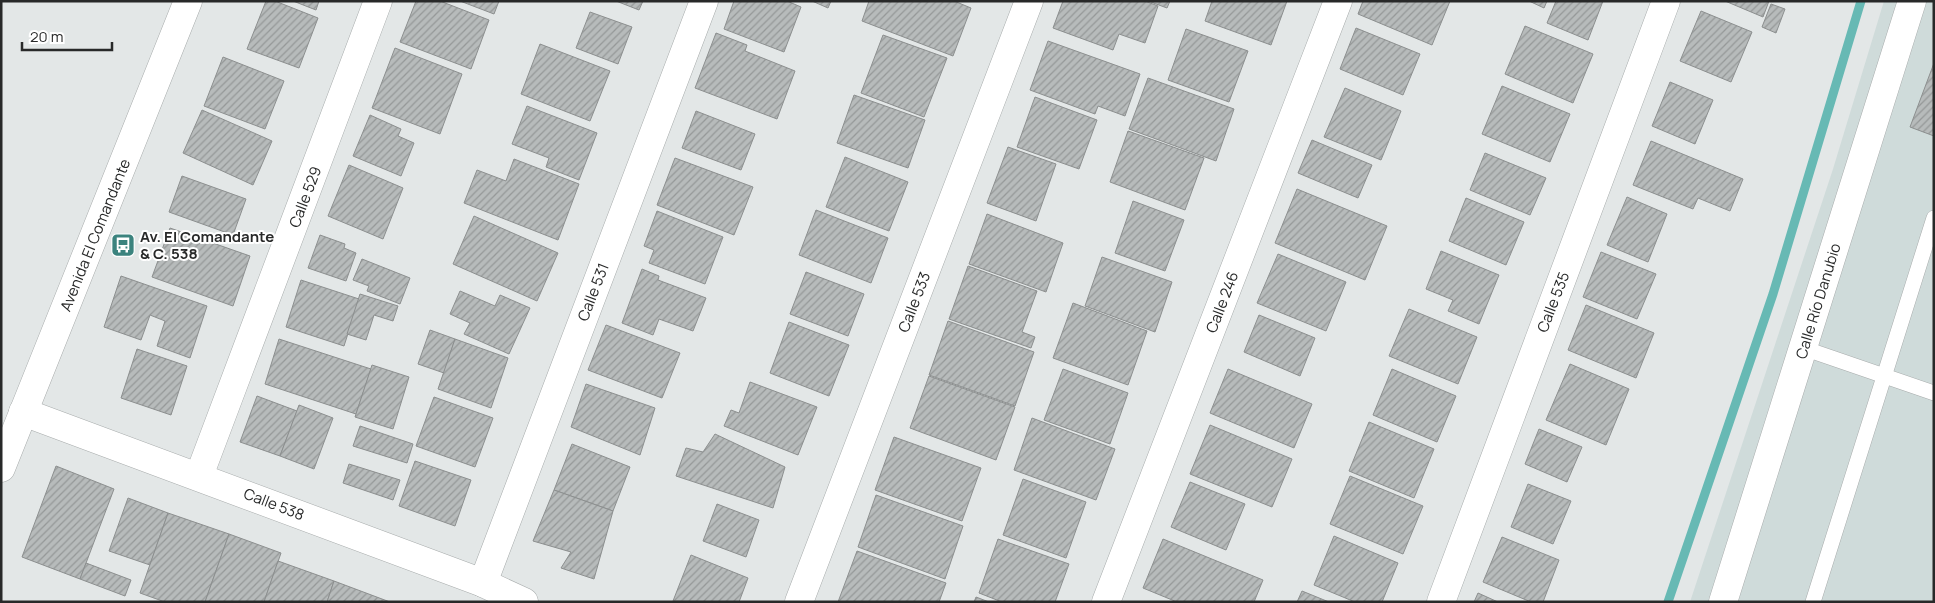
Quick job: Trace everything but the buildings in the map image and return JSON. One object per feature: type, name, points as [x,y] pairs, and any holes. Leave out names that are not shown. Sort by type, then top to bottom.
[{"type":"street","name":"Avenida El Comandante","points":[[1,468],[188,1]]},
{"type":"street","name":"Calle 529","points":[[199,476],[378,1]]},
{"type":"street","name":"Calle 531","points":[[483,583],[704,1]]},
{"type":"street","name":"Calle 533","points":[[798,602],[1029,1]]},
{"type":"street","name":"Calle 246","points":[[1106,602],[1338,1]]},
{"type":"street","name":"Calle 535","points":[[1441,602],[1666,1]]},
{"type":"street","name":"Calle Río Danubio","points":[[1723,602],[1912,1]]},
{"type":"street","name":"Calle 538","points":[[23,412],[483,583],[524,602]]},
{"type":"lane","points":[[1813,602],[1934,218]]},
{"type":"lane","points":[[1803,348],[1934,394]]},
{"type":"shaded area","points":[[1884,1],[1934,1],[1934,602],[1690,602],[1833,169]]},
{"type":"waterway","points":[[1668,602],[1773,294],[1861,1]]},
{"type":"place","name":"Av. El Comandante & C. 538","points":[[123,245]]}]
